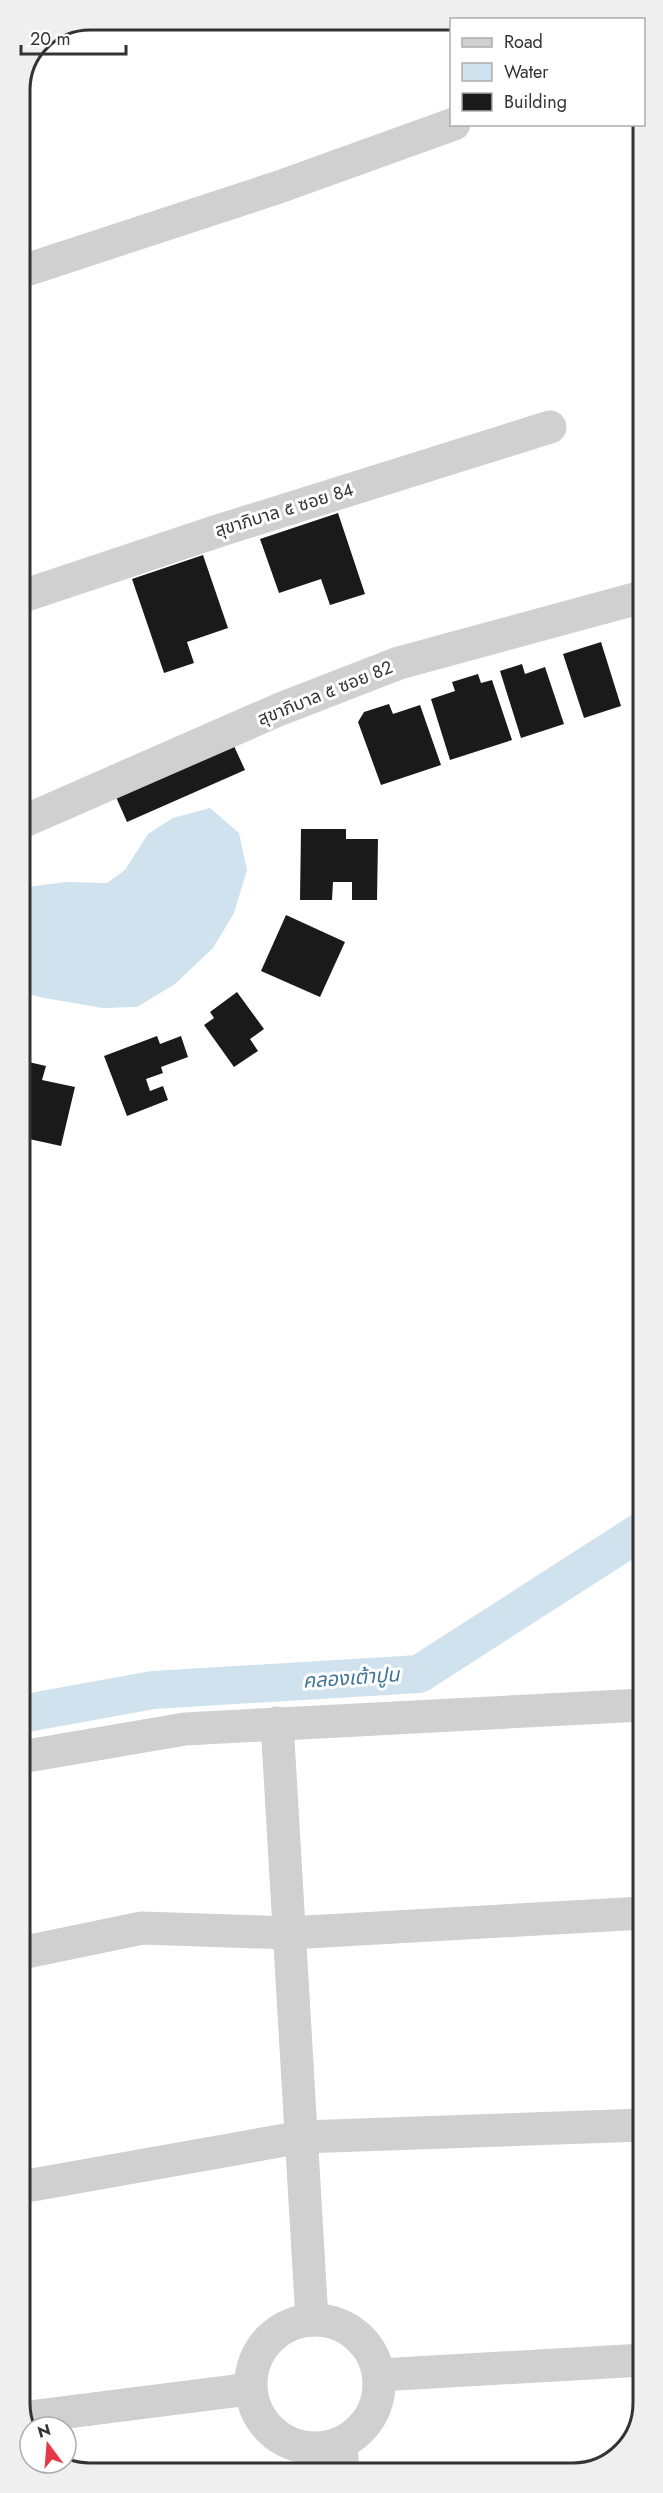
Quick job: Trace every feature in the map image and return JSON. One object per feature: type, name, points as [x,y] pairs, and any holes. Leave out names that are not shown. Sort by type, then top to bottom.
[{"type":"street","points":[[30,269],[279,188],[450,125]]},
{"type":"street","name":"สุขาภิบาล ๕ ซอย 84","points":[[30,594],[221,530],[550,427]]},
{"type":"street","name":"สุขาภิบาล ๕ ซอย 82","points":[[30,820],[278,710],[399,663],[633,607]]},
{"type":"street","points":[[30,1755],[185,1729],[633,1705]]},
{"type":"street","points":[[277,1723],[312,2320]]},
{"type":"street","points":[[30,1951],[142,1928],[289,1933],[633,1914]]},
{"type":"street","points":[[30,2185],[302,2137],[633,2124]]},
{"type":"street","points":[[312,2320],[330,2322],[356,2335],[374,2357],[379,2375],[378,2396],[372,2416],[358,2432],[342,2458],[323,2448],[296,2459],[260,2417],[250,2389],[255,2362],[264,2346],[277,2333],[293,2324],[312,2320]]},
{"type":"street","points":[[379,2375],[633,2361]]},
{"type":"street","points":[[45,2415],[250,2389]]},
{"type":"water","points":[[210,808],[239,833],[247,870],[234,913],[213,948],[175,984],[137,1007],[102,1008],[30,994],[30,887],[66,882],[107,883],[125,870],[148,834],[173,818]]},
{"type":"building","points":[[338,513],[365,594],[330,605],[321,579],[279,593],[260,539]]},
{"type":"building","points":[[203,555],[228,628],[187,642],[194,663],[164,673],[132,579]]},
{"type":"building","points":[[601,642],[621,706],[584,718],[563,654]]},
{"type":"building","points":[[522,664],[525,674],[545,667],[564,724],[521,738],[500,671]]},
{"type":"building","points":[[478,674],[481,683],[492,680],[512,740],[450,760],[431,699],[455,691],[452,682]]},
{"type":"building","points":[[389,704],[393,714],[420,705],[441,765],[381,785],[358,722],[364,712]]},
{"type":"building","points":[[234,746],[245,770],[127,822],[116,797]]},
{"type":"building","points":[[301,829],[346,829],[346,839],[378,839],[377,900],[352,900],[352,882],[333,882],[332,900],[300,900]]},
{"type":"building","points":[[286,915],[345,942],[320,997],[261,971]]},
{"type":"building","points":[[237,992],[264,1029],[250,1039],[258,1051],[234,1067],[204,1025],[214,1018],[210,1012]]},
{"type":"building","points":[[157,1036],[160,1044],[181,1036],[188,1057],[161,1067],[163,1073],[146,1079],[150,1091],[163,1086],[168,1100],[127,1116],[104,1056]]},
{"type":"building","points":[[30,1062],[46,1066],[42,1080],[75,1087],[61,1146],[30,1139]]},
{"type":"waterway","name":"คลองเต้าปูน","points":[[30,1712],[153,1690],[419,1674],[633,1536]]}]
